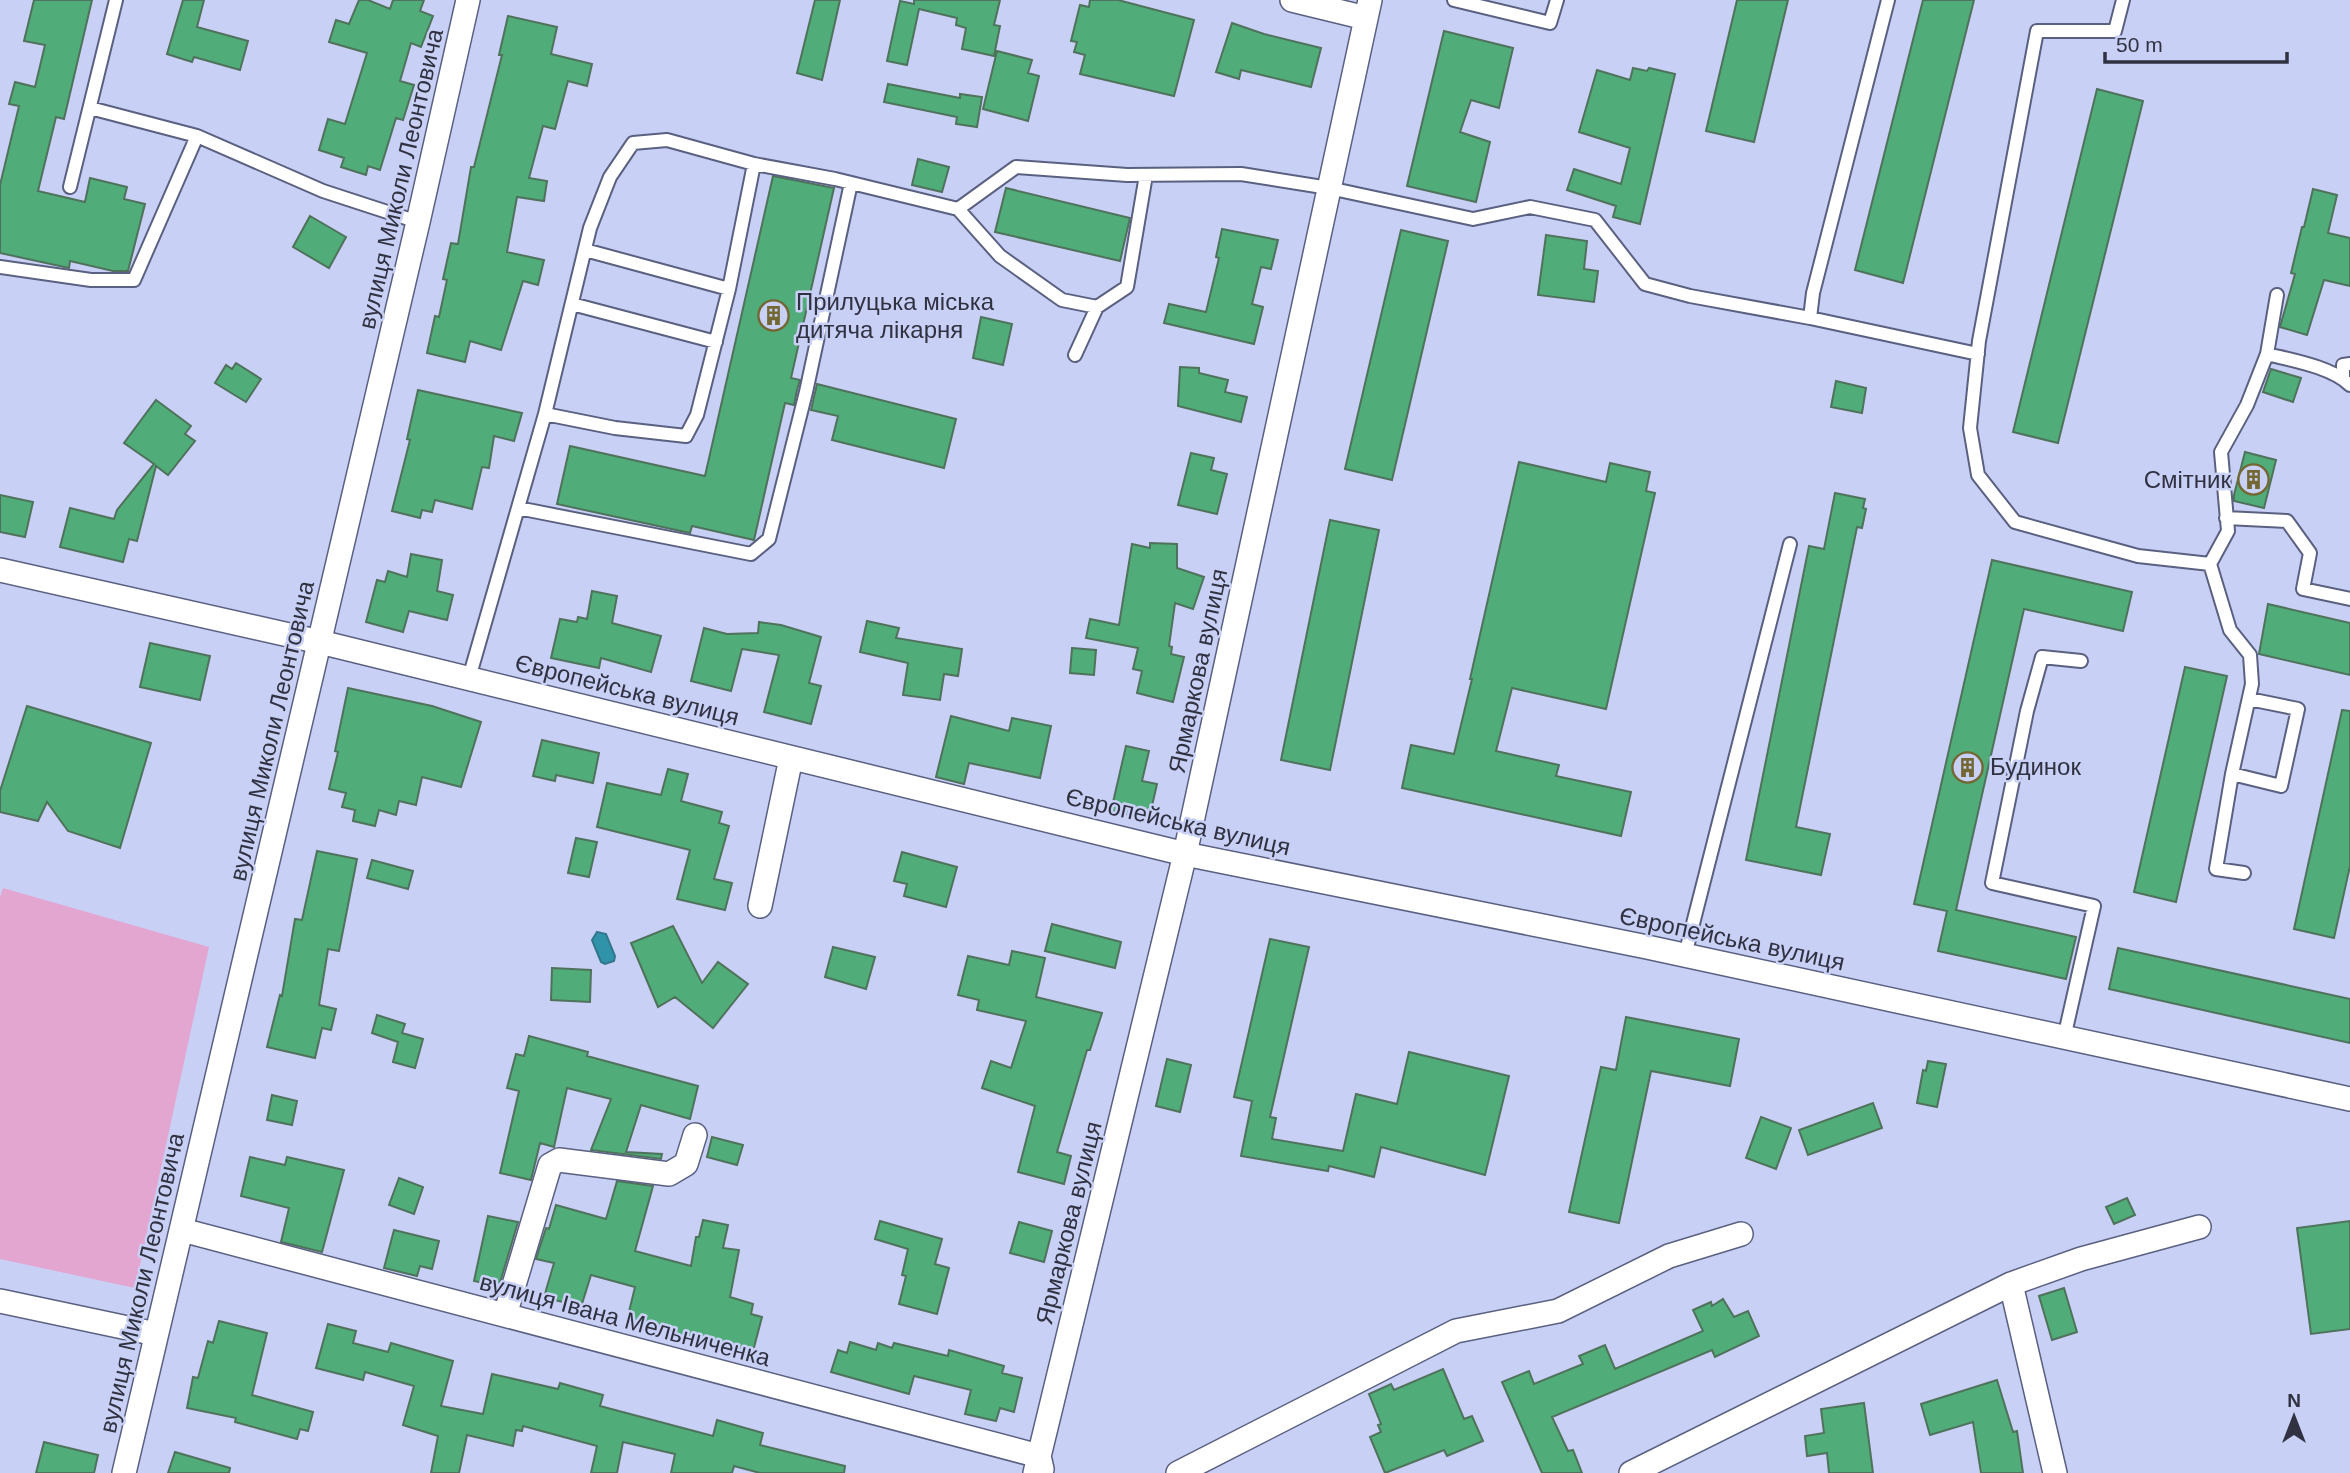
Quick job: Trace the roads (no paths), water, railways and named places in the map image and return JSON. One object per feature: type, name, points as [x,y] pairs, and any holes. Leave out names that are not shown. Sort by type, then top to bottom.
[{"type":"street","name":"вулиця Миколи Леонтовича","points":[[124,1473],[468,0]]},
{"type":"street","points":[[1292,0],[1368,9]]},
{"type":"street","name":"Ярмаркова вулиця","points":[[1039,1467],[1185,854],[1368,9]]},
{"type":"street","name":"Європейська вулиця","points":[[0,570],[320,642],[1185,854],[1685,955],[2350,1099]]},
{"type":"street","points":[[760,906],[791,758]]},
{"type":"street","points":[[505,1315],[550,1165],[559,1160],[669,1174],[686,1164],[695,1135]]},
{"type":"street","points":[[1631,1473],[2011,1283],[2081,1259],[2199,1227]]},
{"type":"street","name":"вулиця Івана Мельниченка","points":[[181,1230],[505,1315],[1039,1467]]},
{"type":"street","points":[[1178,1473],[1456,1331],[1558,1311],[1669,1256],[1741,1234]]},
{"type":"street","points":[[2011,1283],[2055,1473]]},
{"type":"street","points":[[0,1301],[156,1334]]},
{"type":"lane","points":[[70,187],[116,0]]},
{"type":"lane","points":[[1454,0],[1550,23],[1558,0]]},
{"type":"lane","points":[[1810,318],[1888,0]]},
{"type":"lane","points":[[2123,0],[2115,31],[2038,31],[1978,354],[1970,428],[1978,475],[2015,522],[2137,556],[2210,564]]},
{"type":"lane","points":[[90,108],[197,136],[323,191],[418,222]]},
{"type":"lane","points":[[0,267],[91,280],[134,280],[197,136]]},
{"type":"lane","points":[[468,678],[545,414],[590,228],[610,177],[633,143],[667,139],[754,164],[851,183],[958,209],[1000,256],[1062,300],[1097,307]]},
{"type":"lane","points":[[545,414],[615,428],[686,436],[697,415],[716,342],[754,164]]},
{"type":"lane","points":[[958,209],[1016,167],[1146,176],[1241,174],[1329,188],[1473,219],[1530,207],[1595,220],[1645,284],[1690,296],[1810,318],[1978,354]]},
{"type":"lane","points":[[1075,355],[1097,307],[1127,287],[1146,176]]},
{"type":"lane","points":[[518,508],[751,554],[769,539],[806,392],[851,183]]},
{"type":"lane","points":[[585,250],[729,289]]},
{"type":"lane","points":[[2244,873],[2216,869],[2232,774],[2252,684],[2250,655],[2230,630],[2210,564],[2228,531],[2221,452],[2246,405],[2267,354],[2277,295]]},
{"type":"lane","points":[[572,304],[716,342]]},
{"type":"lane","points":[[2267,354],[2298,361],[2347,381]]},
{"type":"lane","points":[[2347,381],[2343,365],[2350,364]]},
{"type":"lane","points":[[2227,518],[2287,521],[2309,553],[2303,589],[2350,599]]},
{"type":"lane","points":[[1685,955],[1790,544]]},
{"type":"lane","points":[[2064,1038],[2094,906],[1992,883],[2027,711],[2042,657],[2081,661]]},
{"type":"lane","points":[[2232,774],[2281,786],[2296,722],[2298,709],[2249,699]]},
{"type":"place","name":"Прилуцька міська дитяча лікарня","points":[[773,316]]},
{"type":"place","name":"Смітник","points":[[2254,480]]},
{"type":"place","name":"Будинок","points":[[1967,767]]}]
